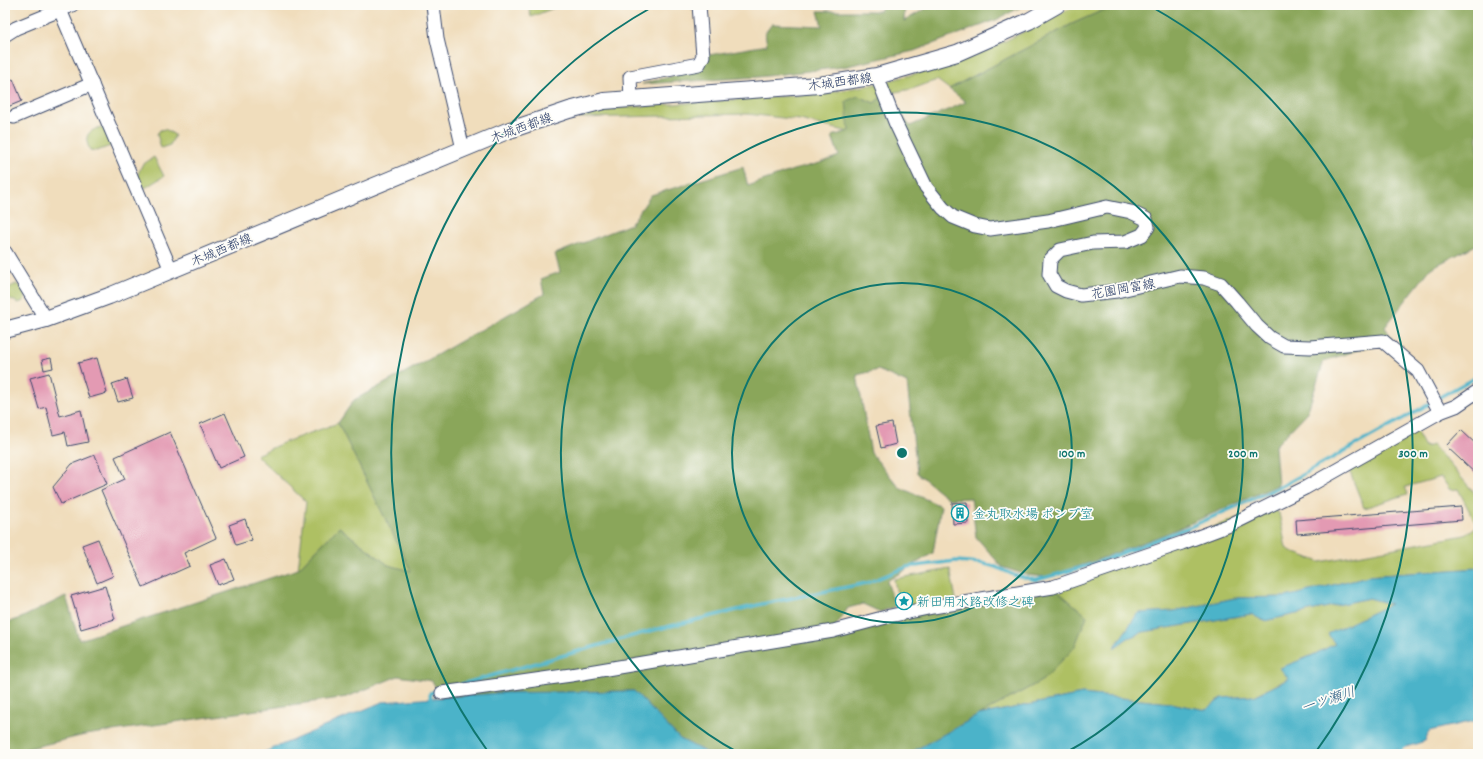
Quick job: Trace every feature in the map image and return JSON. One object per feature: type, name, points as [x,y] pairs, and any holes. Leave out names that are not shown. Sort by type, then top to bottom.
[{"type":"main road","name":"木城西都線","points":[[5,330],[46,319],[109,296],[463,149],[508,131],[569,110],[604,101],[819,85],[877,76],[957,53],[1029,21],[1057,5]]},
{"type":"street","points":[[433,5],[437,39],[463,149]]},
{"type":"street","points":[[631,99],[630,77],[699,64],[704,56],[699,5]]},
{"type":"street","points":[[5,35],[16,28],[66,7],[92,84],[171,270]]},
{"type":"street","name":"花園岡富線","points":[[877,76],[895,122],[926,187],[942,208],[953,216],[975,226],[990,229],[1048,221],[1107,207],[1131,212],[1146,219],[1148,227],[1142,235],[1125,242],[1093,243],[1060,250],[1050,260],[1049,274],[1056,286],[1066,291],[1081,295],[1117,291],[1180,276],[1204,278],[1221,284],[1257,326],[1270,338],[1284,346],[1310,347],[1383,341],[1418,370],[1440,412]]},
{"type":"street","points":[[14,117],[92,84]]},
{"type":"street","points":[[5,252],[46,319]]},
{"type":"street","points":[[442,693],[571,675],[826,632],[933,607],[1053,587],[1230,525],[1305,488],[1440,412],[1456,406],[1478,391]]},
{"type":"green space","points":[[528,5],[561,5],[531,17]]},
{"type":"green space","points":[[883,5],[905,5],[904,21],[932,5],[1025,5],[996,20],[914,51],[843,67],[758,77],[642,84],[676,75],[699,64],[703,56],[767,45],[765,33],[772,24],[822,26],[818,11],[880,11]]},
{"type":"green space","points":[[1077,5],[1115,5],[1072,24],[949,89],[937,80],[912,89],[885,94],[874,103],[858,96],[849,132],[800,120],[747,114],[578,118],[619,108],[826,93],[881,83],[964,60]]},
{"type":"green space","points":[[1115,5],[1478,5],[1478,244],[1431,268],[1385,327],[1392,339],[1324,361],[1307,413],[1275,446],[1278,485],[1168,533],[1048,577],[1027,575],[1002,567],[976,537],[971,498],[949,499],[917,473],[907,383],[878,370],[857,375],[871,453],[899,487],[941,506],[933,553],[887,581],[895,607],[880,612],[863,604],[848,608],[833,630],[1053,587],[1087,616],[1074,648],[1043,680],[908,754],[709,754],[680,739],[634,691],[500,693],[442,698],[432,681],[398,676],[347,697],[85,735],[5,754],[5,623],[21,618],[66,596],[79,640],[298,569],[339,527],[388,565],[411,571],[338,423],[354,400],[544,294],[541,279],[560,272],[555,254],[631,224],[651,195],[743,167],[748,186],[839,156],[832,136],[849,131],[846,101],[858,96],[874,103],[885,94],[910,126],[966,102],[949,89],[1072,24]]},
{"type":"green space","points":[[101,127],[106,128],[113,145],[97,151],[90,150],[87,141],[88,135],[93,130]]},
{"type":"green space","points":[[165,129],[175,135],[170,145],[161,148],[157,134],[160,130]]},
{"type":"green space","points":[[154,157],[164,176],[145,188],[137,176],[142,165]]},
{"type":"green space","points":[[16,284],[22,287],[26,294],[24,301],[18,303],[9,298],[7,292],[10,287]]},
{"type":"green space","points":[[338,423],[412,572],[388,565],[339,527],[298,569],[306,502],[256,455],[285,442]]},
{"type":"green space","points":[[1414,427],[1425,447],[1433,445],[1478,497],[1478,568],[1368,576],[1286,597],[1235,598],[1174,611],[1138,613],[1115,647],[1128,638],[1143,632],[1251,614],[1264,621],[1369,598],[1391,604],[1329,634],[1335,644],[1311,656],[1281,668],[1290,678],[1254,696],[1222,698],[1206,710],[1170,703],[1082,694],[979,715],[1043,680],[1053,587],[1269,506],[1279,513],[1286,548],[1320,562],[1465,535],[1477,526],[1458,489],[1450,490],[1441,477],[1405,487],[1408,494],[1364,508],[1347,465]]},
{"type":"green space","points":[[950,569],[956,599],[900,610],[894,579]]},
{"type":"water","name":"一ツ瀬川","points":[[1478,568],[1478,720],[1429,731],[1425,741],[1420,743],[1383,754],[908,754],[979,715],[1082,694],[1170,703],[1206,710],[1222,698],[1254,696],[1289,679],[1280,668],[1311,656],[1335,644],[1328,634],[1391,604],[1369,598],[1264,621],[1251,614],[1143,632],[1128,638],[1114,648],[1138,613],[1174,611],[1235,598],[1286,597],[1368,576]]},
{"type":"water","points":[[634,691],[680,739],[709,754],[260,754],[382,702],[500,693]]},
{"type":"building","points":[[13,79],[22,101],[5,108],[5,82]]},
{"type":"building","points":[[51,358],[53,368],[44,370],[42,360]]},
{"type":"building","points":[[97,358],[107,393],[89,398],[78,363]]},
{"type":"building","points":[[49,373],[60,416],[81,410],[88,442],[68,446],[65,432],[53,435],[46,407],[39,409],[30,378]]},
{"type":"building","points":[[127,379],[133,398],[118,402],[112,384]]},
{"type":"building","points":[[225,413],[244,457],[219,468],[200,424]]},
{"type":"building","points":[[892,423],[896,444],[881,448],[876,426]]},
{"type":"building","points":[[1461,430],[1478,446],[1478,476],[1446,446]]},
{"type":"building","points":[[170,432],[216,538],[184,553],[190,566],[143,587],[101,490],[125,479],[115,457]]},
{"type":"building","points":[[95,455],[107,484],[61,504],[53,487],[72,464]]},
{"type":"building","name":"金丸取水場 ポンプ室","points":[[967,502],[968,523],[953,524],[952,503]]},
{"type":"building","points":[[1461,507],[1462,520],[1297,534],[1296,520]]},
{"type":"building","points":[[245,519],[252,540],[236,545],[229,525]]},
{"type":"building","points":[[98,539],[113,576],[97,583],[82,545]]},
{"type":"building","points":[[226,559],[234,579],[218,585],[210,565]]},
{"type":"building","points":[[105,586],[115,619],[81,629],[71,596]]},
{"type":"waterway","points":[[1436,399],[1478,376]]},
{"type":"waterway","points":[[462,684],[650,631],[762,604],[867,583],[907,567],[956,561],[981,563],[996,567],[1016,576],[1037,580],[1094,564],[1190,527],[1282,486],[1431,403]]},
{"type":"waterway","points":[[431,703],[430,693],[441,690]]},
{"type":"waterway","points":[[1397,754],[1405,743]]},
{"type":"place","name":"金丸取水場 ポンプ室","points":[[960,513]]},
{"type":"place","name":"新田用水路改修之碑","points":[[904,601]]}]
